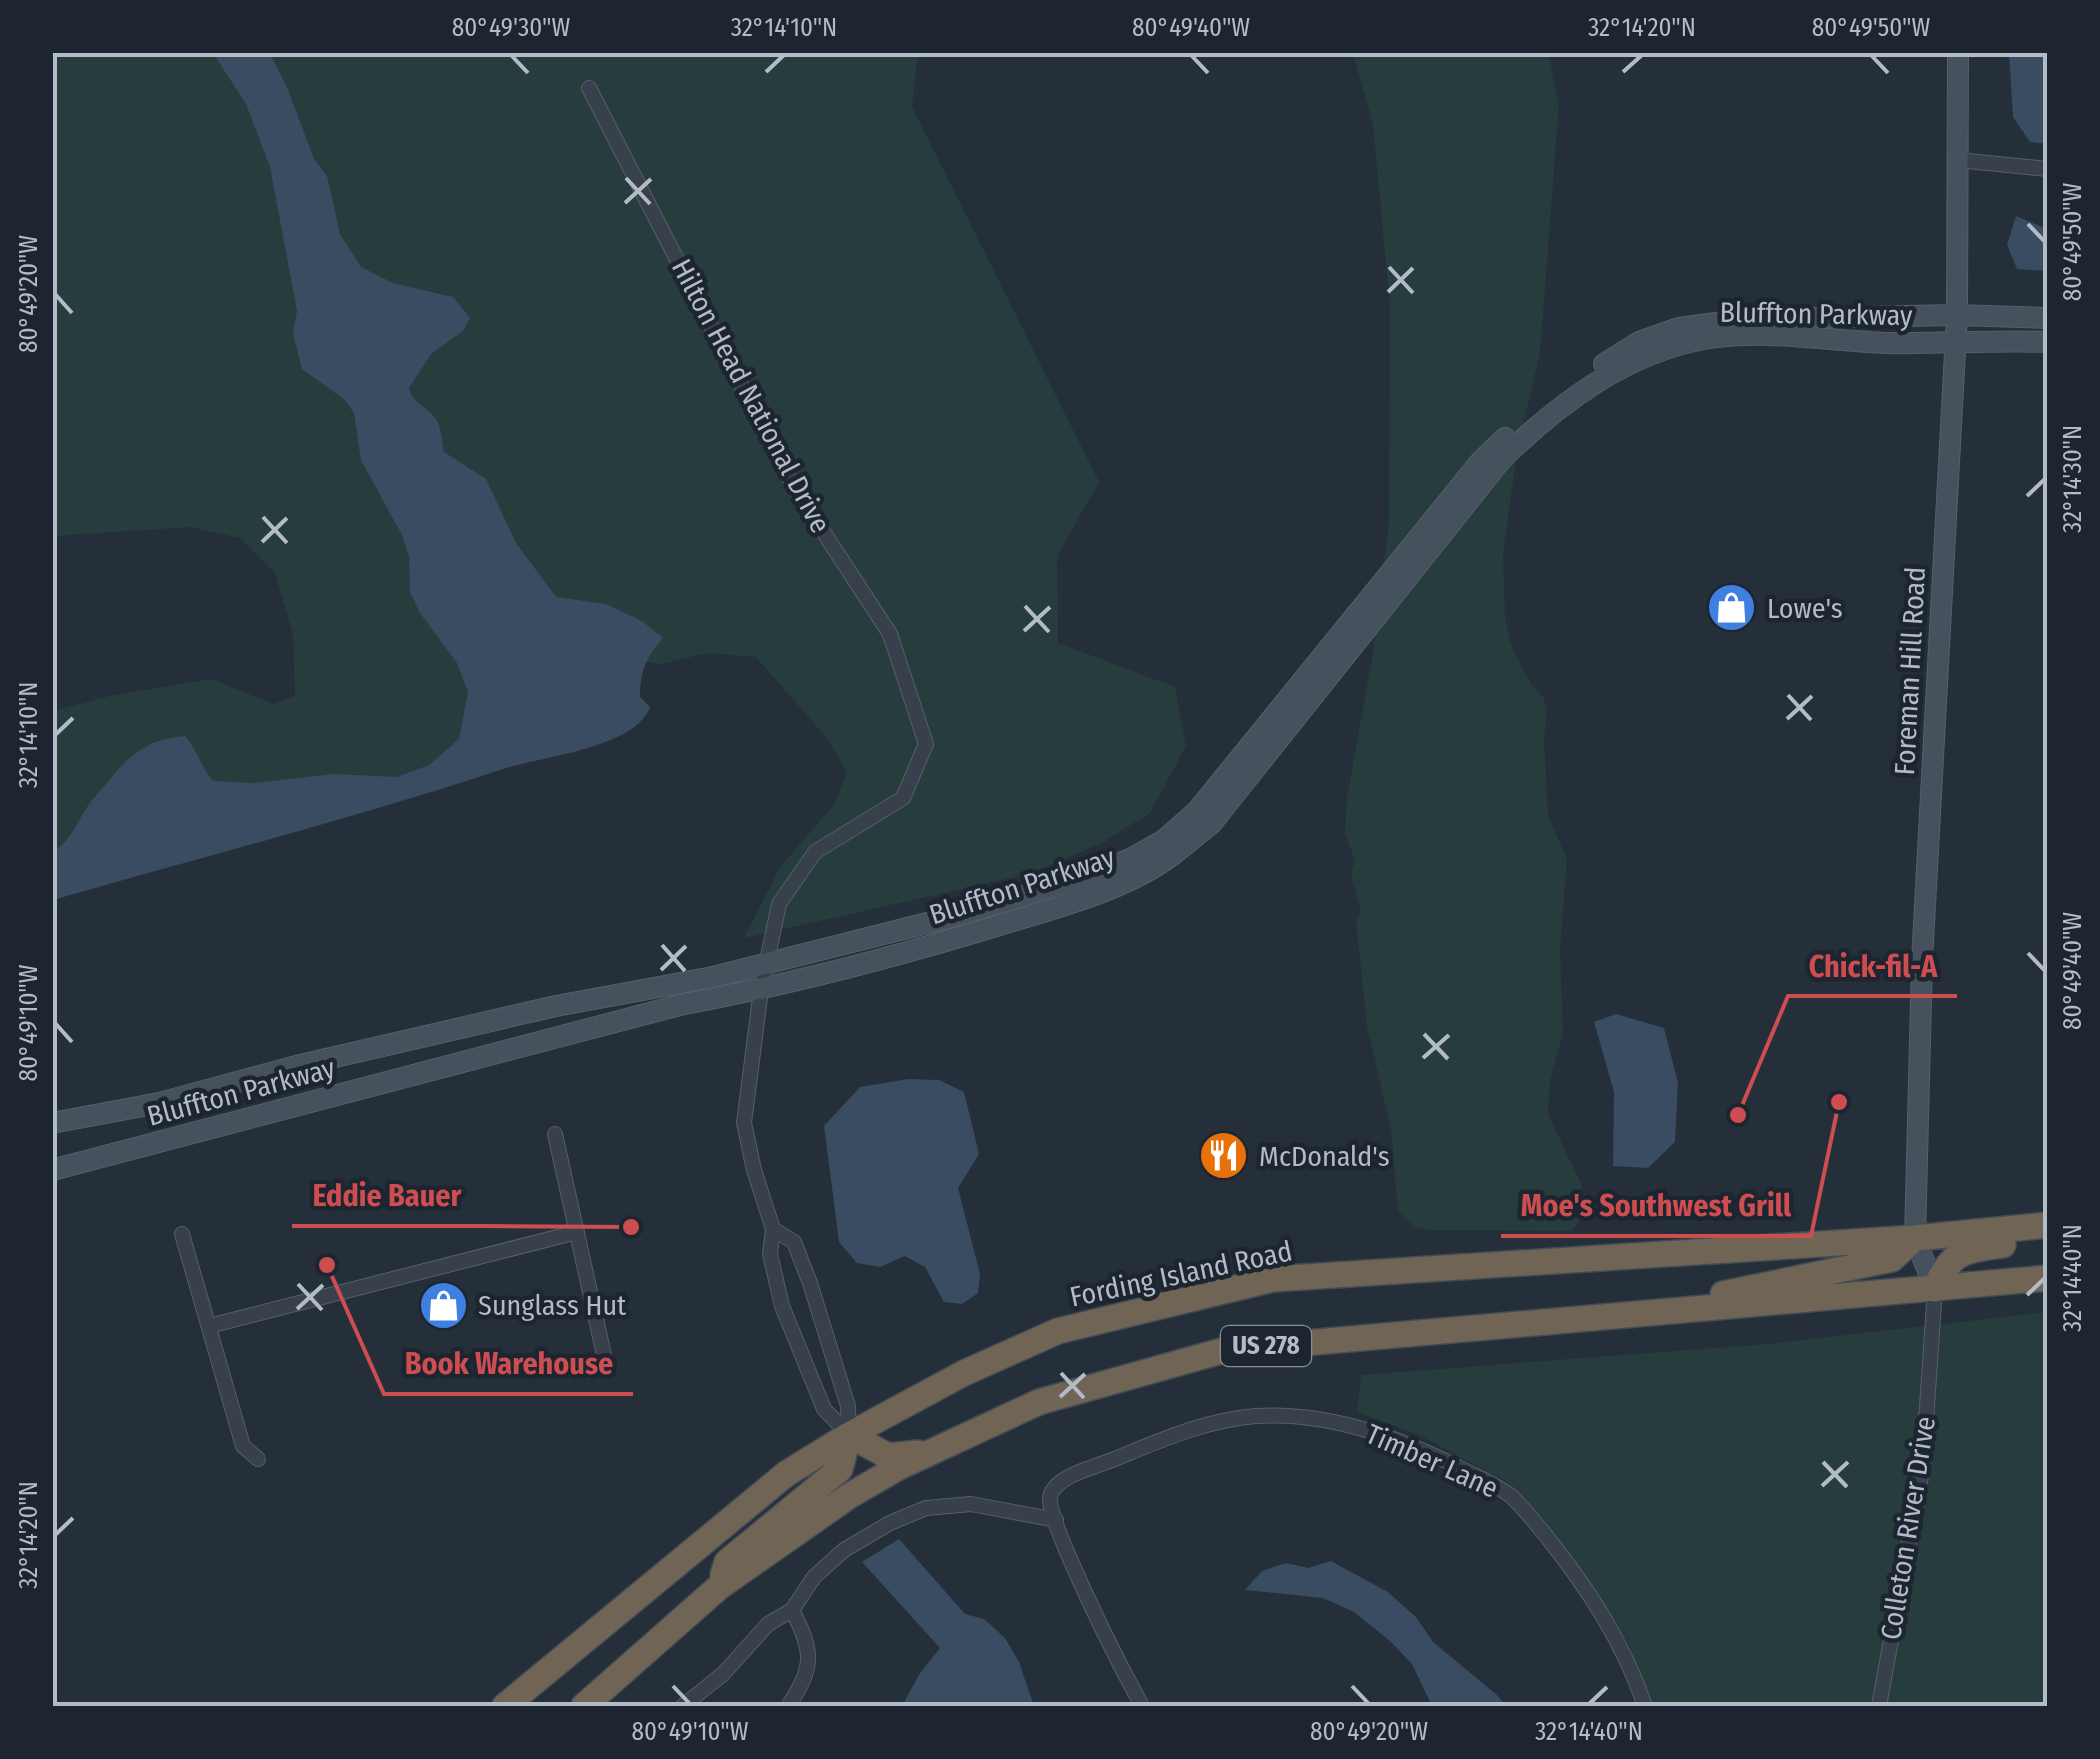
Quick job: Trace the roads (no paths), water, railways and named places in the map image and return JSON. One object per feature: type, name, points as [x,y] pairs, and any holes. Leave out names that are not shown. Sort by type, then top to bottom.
[{"type":"highway","name":"Fording Island Road","points":[[504,1706],[786,1474],[964,1373],[1058,1331],[1273,1278],[1915,1238],[2048,1226]]},
{"type":"highway","points":[[1611,1318],[1892,1258],[1915,1238]]},
{"type":"highway","points":[[1935,1288],[1944,1268],[1956,1255],[2048,1238]]},
{"type":"highway","name":"US 278","points":[[584,1706],[718,1587],[850,1496],[898,1467],[1039,1402],[1225,1350],[2048,1278]]},
{"type":"highway","points":[[718,1587],[727,1562],[840,1469],[849,1435],[888,1456],[934,1450]]},
{"type":"main road","name":"Foreman Hill Road","points":[[1935,1288],[1915,1238],[1922,961],[1958,315],[1958,52]]},
{"type":"main road","name":"Bluffton Parkway","points":[[52,1123],[159,1103],[296,1066],[556,1006],[713,976],[1022,897],[1113,866],[1164,840],[1197,811],[1481,462],[1542,406],[1639,342],[1679,328],[1746,318],[2048,318]]},
{"type":"main road","name":"Bluffton Parkway","points":[[52,1170],[680,1004],[762,990],[932,946],[1078,901],[1142,874],[1174,855],[1212,823],[1501,460],[1536,426],[1620,368],[1709,338],[1956,345],[2048,342]]},
{"type":"street","name":"Hilton Head National Drive","points":[[588,88],[792,484],[890,634],[926,744],[903,798],[815,852],[779,904],[766,963],[744,1123],[773,1229],[770,1254],[782,1306],[824,1409],[849,1435]]},
{"type":"street","points":[[1958,160],[2048,169]]},
{"type":"street","points":[[555,1134],[604,1355],[589,1371]]},
{"type":"street","name":"Hilton Head National Drive","points":[[773,1229],[794,1242],[848,1406],[849,1435]]},
{"type":"street","points":[[209,1326],[576,1232]]},
{"type":"street","points":[[182,1234],[243,1446],[258,1459]]},
{"type":"street","name":"Colleton River Drive","points":[[1878,1706],[1923,1465],[1935,1288]]},
{"type":"street","points":[[802,1355],[829,1348]]},
{"type":"street","name":"Timber Lane","points":[[1056,1520],[1050,1499],[1062,1482],[1202,1426],[1280,1416],[1370,1430],[1454,1465],[1496,1486],[1517,1502],[1579,1578],[1610,1626],[1645,1706]]},
{"type":"street","points":[[683,1706],[723,1674],[768,1624],[792,1610],[814,1578],[844,1550],[890,1523],[926,1508],[972,1504],[1056,1520],[1099,1624],[1142,1706]]},
{"type":"street","points":[[788,1706],[804,1683],[809,1665],[792,1610]]},
{"type":"water","points":[[213,53],[270,53],[314,159],[327,176],[340,234],[361,267],[393,283],[453,297],[470,318],[464,330],[431,354],[409,388],[411,393],[436,419],[444,452],[486,479],[516,543],[556,597],[606,604],[642,621],[663,638],[648,659],[641,680],[640,697],[650,707],[633,728],[600,744],[53,900],[53,853],[114,774],[149,745],[185,736],[213,781],[255,783],[333,774],[397,777],[429,765],[459,739],[468,692],[457,663],[420,613],[410,592],[409,556],[402,535],[361,460],[354,413],[345,400],[302,369],[293,334],[297,311],[270,167],[246,104]]},
{"type":"water","points":[[2009,53],[2047,53],[2047,144],[2030,142],[2013,117]]},
{"type":"water","points":[[2016,216],[2047,229],[2047,271],[2017,269],[2007,245]]},
{"type":"water","points":[[1616,1014],[1664,1028],[1678,1083],[1675,1142],[1648,1168],[1613,1166],[1614,1092],[1594,1022]]},
{"type":"water","points":[[908,1079],[939,1080],[964,1092],[979,1154],[958,1188],[980,1274],[978,1293],[962,1304],[944,1302],[925,1267],[905,1256],[880,1267],[857,1263],[839,1242],[824,1126],[860,1087]]},
{"type":"water","points":[[899,1539],[965,1614],[984,1619],[1005,1638],[1019,1662],[1034,1706],[902,1706],[920,1673],[940,1648],[862,1562]]},
{"type":"water","points":[[1331,1561],[1388,1592],[1416,1617],[1433,1642],[1506,1706],[1432,1706],[1412,1664],[1354,1612],[1323,1598],[1245,1590],[1262,1571],[1286,1563],[1308,1568]]},
{"type":"place","name":"Lowe's","points":[[1732,608]]},
{"type":"place","name":"Moe's Southwest Grill","points":[[1839,1102]]},
{"type":"place","name":"Chick-fil-A","points":[[1738,1115]]},
{"type":"place","name":"McDonald's","points":[[1224,1156]]},
{"type":"place","name":"Eddie Bauer","points":[[631,1227]]},
{"type":"place","name":"Book Warehouse","points":[[327,1265]]},
{"type":"place","name":"Sunglass Hut","points":[[443,1305]]}]
